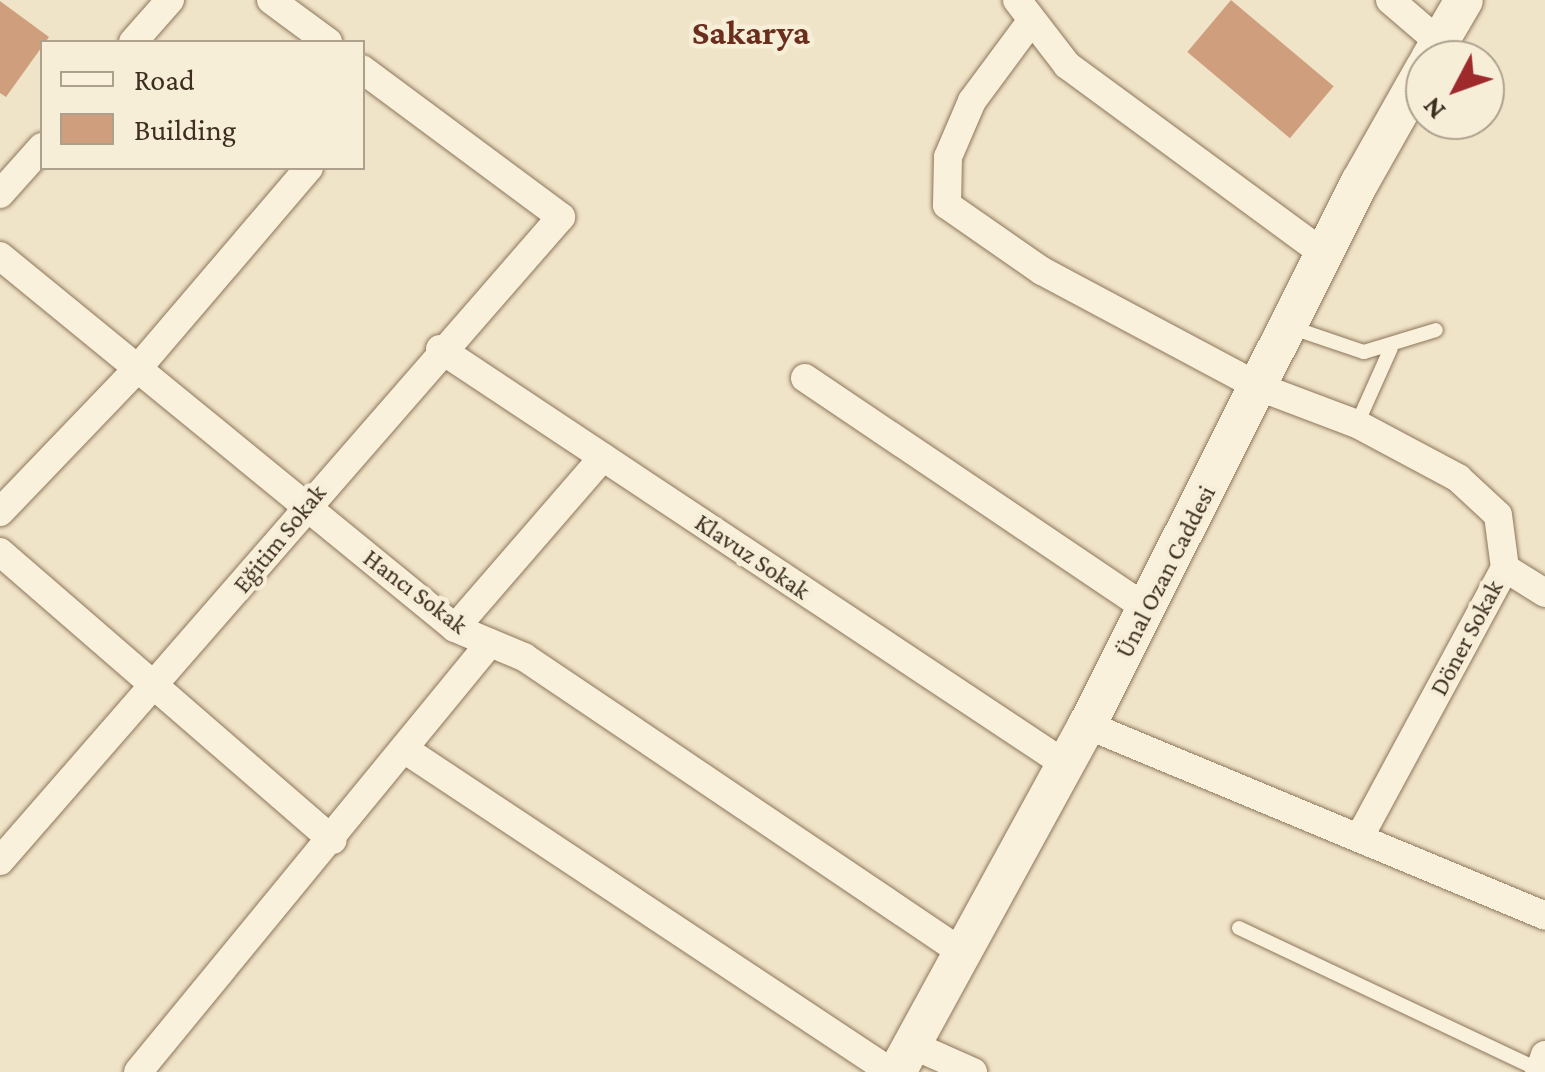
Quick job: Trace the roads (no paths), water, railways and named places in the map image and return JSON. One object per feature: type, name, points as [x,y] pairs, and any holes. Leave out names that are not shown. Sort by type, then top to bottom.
[{"type":"main road","name":"Ünal Ozan Caddesi","points":[[1440,40],[1464,0]]},
{"type":"main road","name":"Ünal Ozan Caddesi","points":[[899,1063],[1148,609],[1324,254],[1405,104]]},
{"type":"street","points":[[135,40],[170,0]]},
{"type":"street","points":[[1390,0],[1419,40]]},
{"type":"street","points":[[280,3],[326,40]]},
{"type":"street","points":[[1023,12],[1067,65],[1324,254]]},
{"type":"street","name":"Döner Sokak","points":[[1023,12],[972,100],[948,157],[947,205],[964,223],[1042,271],[1260,387],[1357,424],[1458,478],[1484,500],[1503,530],[1505,568],[1359,838]]},
{"type":"street","name":"Eğitim Sokak","points":[[0,861],[156,688],[440,349],[560,217],[368,84]]},
{"type":"street","points":[[0,194],[11,164],[40,148]]},
{"type":"street","points":[[0,512],[138,368],[307,170]]},
{"type":"street","name":"Hancı Sokak","points":[[0,256],[455,628],[524,657],[960,950]]},
{"type":"street","name":"Klavuz Sokak","points":[[440,349],[1065,764]]},
{"type":"street","points":[[804,378],[1148,609]]},
{"type":"street","points":[[455,628],[603,457]]},
{"type":"street","points":[[0,552],[332,840]]},
{"type":"street","points":[[1505,568],[1545,593]]},
{"type":"street","points":[[138,1072],[408,751],[490,643]]},
{"type":"street","points":[[1087,724],[1545,916]]},
{"type":"street","points":[[408,751],[899,1063],[973,1072]]},
{"type":"lane","points":[[1289,327],[1352,351],[1391,348],[1436,330]]},
{"type":"lane","points":[[1357,424],[1391,348]]},
{"type":"lane","points":[[1240,928],[1541,1066]]},
{"type":"district","name":"Sakarya","points":[[751,33]]}]
